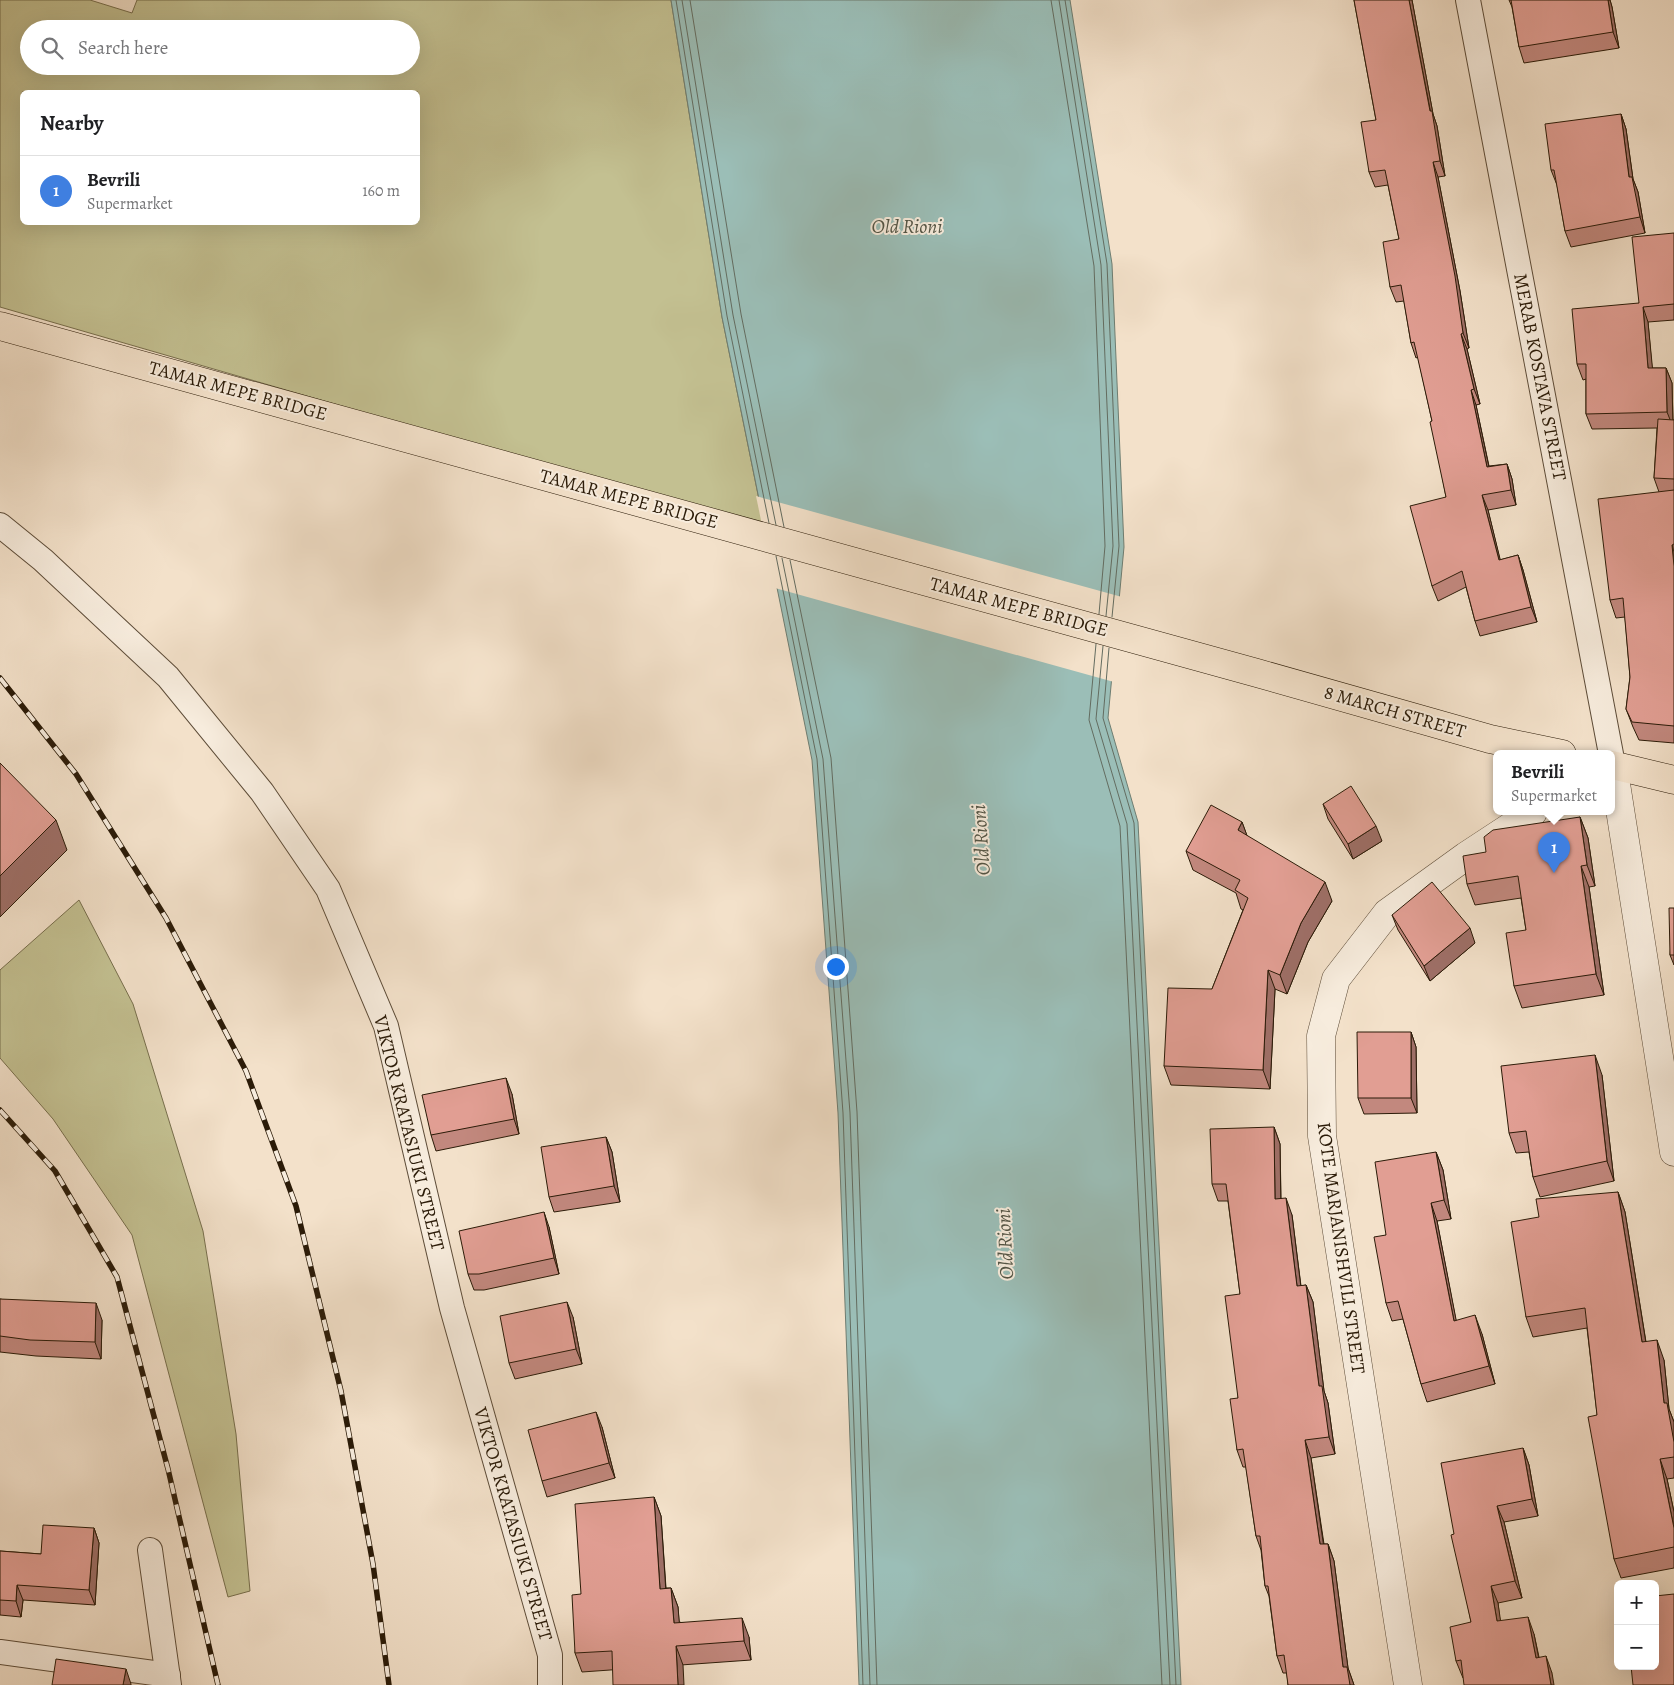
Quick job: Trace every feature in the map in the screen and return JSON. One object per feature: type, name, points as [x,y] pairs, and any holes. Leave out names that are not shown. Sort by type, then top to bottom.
[{"type":"highway","name":"TAMAR MEPE BRIDGE","points":[[0,326],[1258,673]]},
{"type":"highway","name":"8 MARCH STREET","points":[[1258,673],[1497,746],[1530,750]]},
{"type":"highway","points":[[1615,762],[1674,780]]},
{"type":"street","name":"MERAB KOSTAVA STREET","points":[[1468,0],[1610,750]]},
{"type":"street","name":"VIKTOR KRATASIUKI STREET","points":[[0,525],[43,560],[168,677],[262,792],[328,889],[386,1026],[452,1308],[550,1655],[550,1685]]},
{"type":"street","name":"MERAB KOSTAVA STREET","points":[[1615,780],[1674,1152]]},
{"type":"street","name":"KOTE MARJANISHVILI STREET","points":[[1408,1685],[1322,1136],[1321,1036],[1336,980],[1387,913],[1523,815]]},
{"type":"street","points":[[0,1652],[168,1680],[150,1550]]},
{"type":"shaded area","points":[[0,0],[90,0],[132,13],[137,0],[671,0],[722,317],[765,529],[0,307]]},
{"type":"shaded area","points":[[79,900],[133,1004],[203,1231],[236,1434],[250,1591],[228,1597],[132,1235],[53,1119],[0,1058],[0,970]]},
{"type":"water","name":"Old Rioni","points":[[671,0],[1070,0],[1112,264],[1124,547],[1108,718],[1138,822],[1181,1685],[859,1685],[838,1113],[812,760],[722,317]]},
{"type":"pier","points":[[756,496],[1122,597],[1114,682],[775,588]]},
{"type":"building","points":[[1354,0],[1409,0],[1430,111],[1432,111],[1440,161],[1433,162],[1455,276],[1463,333],[1461,334],[1474,389],[1471,390],[1487,467],[1507,464],[1511,490],[1482,495],[1499,560],[1518,555],[1531,607],[1475,621],[1462,571],[1432,586],[1410,506],[1446,497],[1430,422],[1432,421],[1414,342],[1411,343],[1401,285],[1390,287],[1383,242],[1399,239],[1385,170],[1369,172],[1361,122],[1376,120]]},
{"type":"building","points":[[1511,0],[1608,0],[1613,32],[1519,47]]},
{"type":"building","points":[[1621,114],[1629,177],[1632,177],[1640,217],[1565,231],[1554,170],[1551,170],[1545,124]]},
{"type":"building","points":[[1674,233],[1674,304],[1643,307],[1648,368],[1666,368],[1667,412],[1586,414],[1586,364],[1577,364],[1572,309],[1639,303],[1632,237]]},
{"type":"building","points":[[1658,419],[1674,420],[1674,479],[1654,478]]},
{"type":"building","points":[[1674,490],[1674,544],[1672,545],[1674,566],[1674,726],[1632,722],[1626,709],[1630,677],[1623,598],[1610,600],[1598,499]]},
{"type":"building","points":[[0,763],[56,820],[0,876]]},
{"type":"building","points":[[1351,786],[1376,826],[1348,844],[1323,804]]},
{"type":"building","points":[[1211,805],[1242,822],[1238,830],[1325,882],[1301,923],[1280,975],[1268,970],[1263,1070],[1164,1066],[1168,988],[1212,989],[1248,898],[1235,890],[1240,880],[1186,851]]},
{"type":"building","points":[[1580,817],[1587,865],[1581,866],[1596,974],[1514,986],[1506,933],[1526,930],[1518,876],[1467,884],[1463,856],[1486,852],[1484,837],[1493,830]]},
{"type":"building","points":[[1432,882],[1470,928],[1424,966],[1392,915]]},
{"type":"building","points":[[1669,908],[1674,908],[1674,955],[1670,955]]},
{"type":"building","points":[[1357,1032],[1411,1032],[1411,1098],[1358,1098]]},
{"type":"building","points":[[1595,1055],[1607,1161],[1533,1177],[1526,1131],[1509,1133],[1501,1066]]},
{"type":"building","points":[[506,1078],[514,1119],[431,1135],[422,1095]]},
{"type":"building","points":[[1274,1127],[1275,1199],[1286,1198],[1297,1286],[1306,1285],[1319,1386],[1322,1386],[1329,1437],[1305,1440],[1320,1544],[1328,1544],[1343,1667],[1347,1667],[1350,1685],[1288,1685],[1284,1655],[1277,1656],[1268,1586],[1265,1586],[1260,1536],[1256,1536],[1243,1449],[1237,1450],[1230,1399],[1238,1398],[1225,1296],[1240,1294],[1226,1184],[1212,1184],[1210,1129]]},
{"type":"building","points":[[606,1137],[614,1186],[549,1197],[541,1147]]},
{"type":"building","points":[[1436,1152],[1444,1200],[1431,1203],[1454,1321],[1475,1315],[1489,1366],[1421,1384],[1398,1301],[1386,1303],[1374,1237],[1386,1235],[1375,1162]]},
{"type":"building","points":[[1618,1192],[1642,1342],[1657,1340],[1664,1403],[1667,1403],[1674,1442],[1674,1457],[1660,1459],[1674,1528],[1674,1547],[1614,1559],[1588,1417],[1597,1415],[1585,1308],[1526,1317],[1511,1222],[1539,1217],[1536,1199]]},
{"type":"building","points":[[544,1212],[554,1258],[479,1274],[468,1274],[459,1231]]},
{"type":"building","points":[[0,1299],[96,1303],[95,1342],[30,1340],[0,1336]]},
{"type":"building","points":[[567,1302],[576,1349],[509,1363],[500,1316]]},
{"type":"building","points":[[596,1412],[609,1463],[542,1481],[528,1430]]},
{"type":"building","points":[[1523,1448],[1532,1499],[1497,1506],[1515,1581],[1491,1586],[1497,1621],[1528,1617],[1536,1658],[1546,1656],[1551,1685],[1464,1685],[1461,1660],[1456,1661],[1450,1627],[1471,1622],[1451,1535],[1454,1534],[1441,1463]]},
{"type":"building","points":[[654,1497],[660,1589],[671,1588],[674,1623],[742,1618],[744,1641],[676,1646],[678,1685],[613,1685],[612,1651],[575,1653],[572,1595],[581,1594],[575,1504]]},
{"type":"building","points":[[43,1525],[94,1528],[89,1590],[17,1585],[16,1601],[0,1600],[0,1551],[41,1554]]},
{"type":"building","points":[[1674,1594],[1674,1685],[1633,1685],[1631,1670],[1659,1670],[1659,1596]]},
{"type":"building","points":[[56,1659],[126,1669],[123,1685],[52,1685]]},
{"type":"railway","points":[[0,678],[76,774],[166,918],[246,1071],[296,1206],[341,1391],[373,1564],[389,1685]]},
{"type":"railway","points":[[0,1110],[55,1171],[117,1277],[168,1469],[218,1685]]},
{"type":"place","name":"Bevrili","points":[[1554,873]]}]
